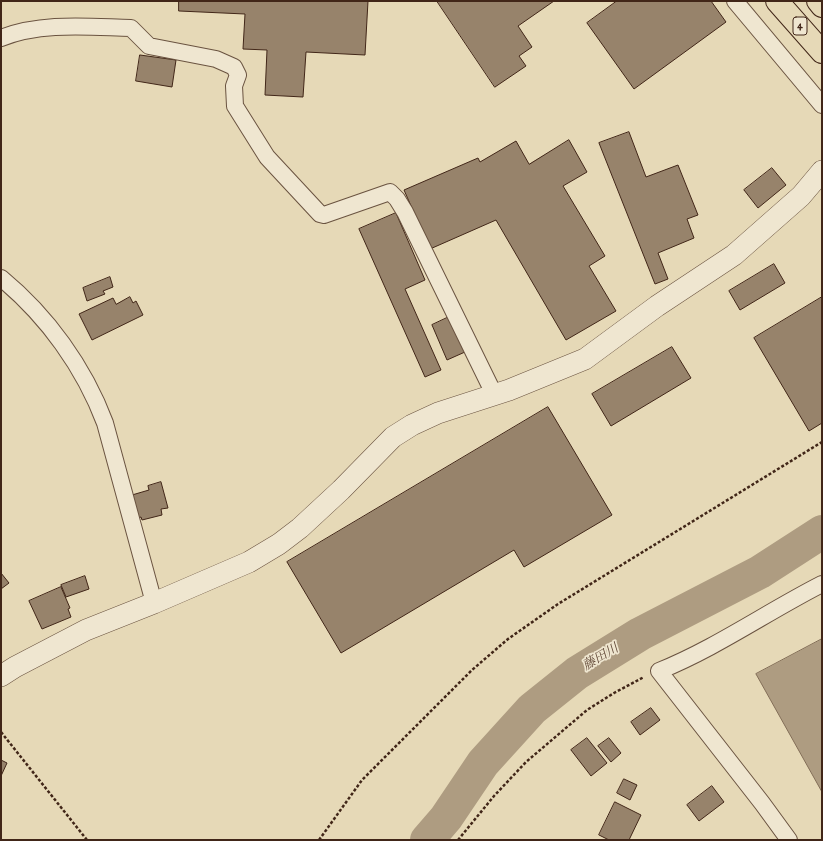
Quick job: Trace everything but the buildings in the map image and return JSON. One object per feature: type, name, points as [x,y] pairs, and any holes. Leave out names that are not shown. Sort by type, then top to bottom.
[{"type":"highway","name":"4","points":[[777,1],[822,52]]},
{"type":"highway","points":[[818,1],[822,6]]},
{"type":"street","points":[[735,1],[822,105]]},
{"type":"street","points":[[1,38],[46,27],[82,26],[132,28],[149,46],[216,59],[234,67],[238,75],[234,86],[235,106],[267,157],[320,214],[324,215],[390,192],[397,200],[406,212],[494,394]]},
{"type":"street","points":[[1,676],[15,667],[86,630],[154,603],[249,562],[279,544],[300,528],[341,490],[393,437],[412,425],[438,412],[509,390],[585,359],[657,306],[734,255],[801,196],[822,171]]},
{"type":"street","points":[[1,278],[19,293],[40,316],[70,354],[96,399],[105,423],[154,603]]},
{"type":"street","points":[[789,840],[659,671],[718,642],[794,598],[822,584]]},
{"type":"path","points":[[318,840],[362,780],[472,670],[508,639],[558,604],[822,442]]},
{"type":"path","points":[[458,840],[494,796],[526,762],[587,710],[614,693],[646,676],[659,671]]},
{"type":"path","points":[[1,732],[87,840]]},
{"type":"shaded area","points":[[822,639],[822,792],[756,674]]},
{"type":"waterway","name":"藤田川","points":[[427,840],[446,818],[483,763],[532,709],[577,673],[640,634],[760,572],[822,532]]}]
